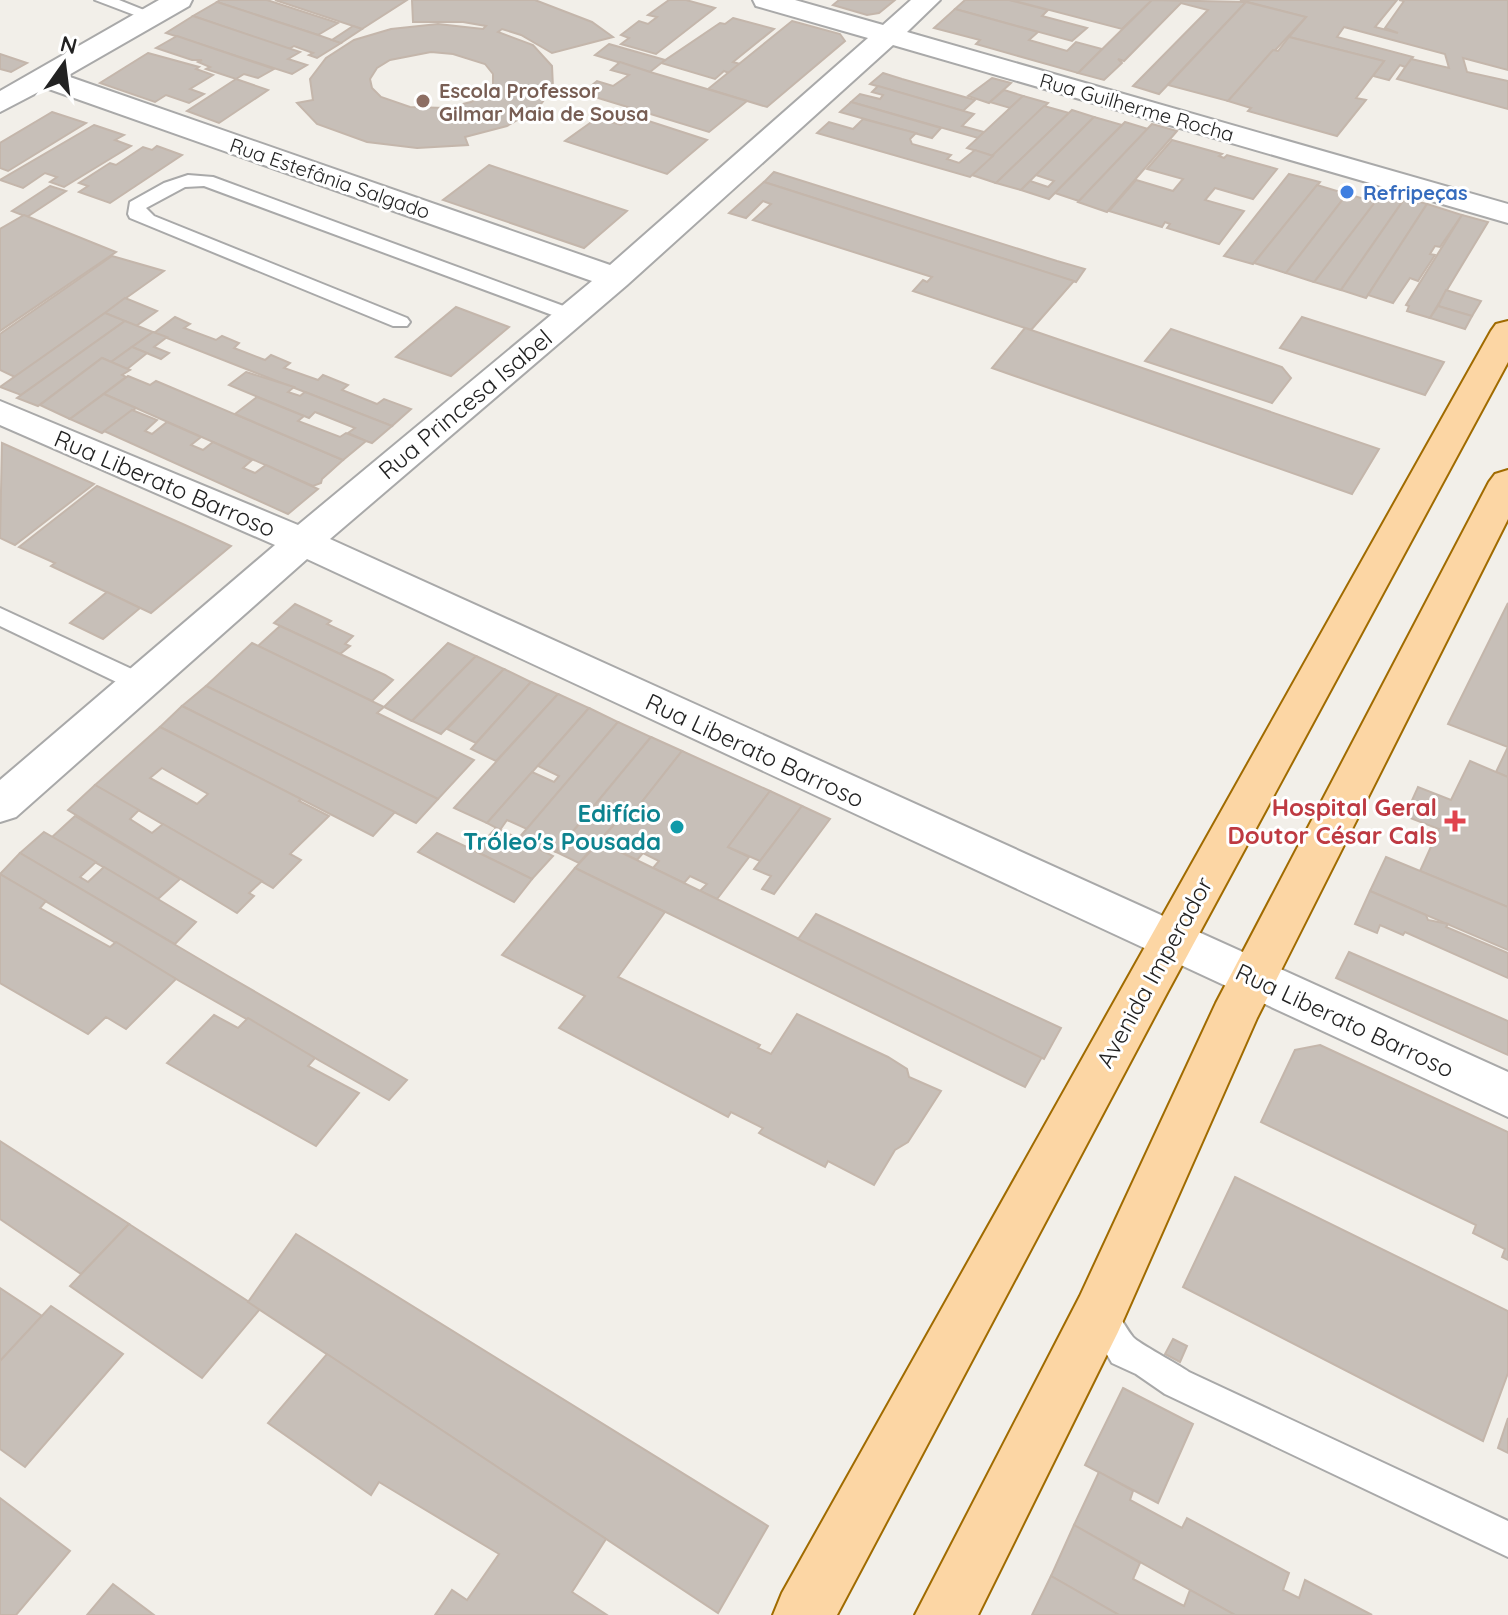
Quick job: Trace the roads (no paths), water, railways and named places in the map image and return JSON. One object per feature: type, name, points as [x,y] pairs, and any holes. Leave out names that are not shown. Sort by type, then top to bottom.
[{"type":"main road","name":"Avenida Imperador","points":[[804,1615],[1170,941],[1508,331]]},
{"type":"main road","points":[[946,1615],[1099,1314],[1252,978],[1508,482]]},
{"type":"street","points":[[0,103],[179,0]]},
{"type":"street","name":"Rua Guilherme Rocha","points":[[766,0],[1508,214]]},
{"type":"street","name":"Rua Princesa Isabel","points":[[0,805],[302,542],[615,278],[927,0]]},
{"type":"street","name":"Rua Estefânia Salgado","points":[[45,78],[615,278]]},
{"type":"street","name":"Rua Liberato Barroso","points":[[0,412],[302,542],[1508,1095]]},
{"type":"lane","points":[[103,0],[151,16]]},
{"type":"lane","points":[[400,322],[147,220],[137,214],[137,206],[176,183],[192,178],[207,181],[570,315]]},
{"type":"lane","points":[[0,616],[140,683]]},
{"type":"lane","points":[[1099,1314],[1124,1352],[1148,1363],[1177,1383],[1508,1539]]},
{"type":"place","name":"Escola Professor Gilmar Maia de Sousa","points":[[423,101]]},
{"type":"place","name":"Refripeças","points":[[1347,192]]},
{"type":"place","name":"Hospital Geral Doutor César Cals","points":[[1455,821]]},
{"type":"place","name":"Edifício Tróleo's Pousada","points":[[677,827]]}]
